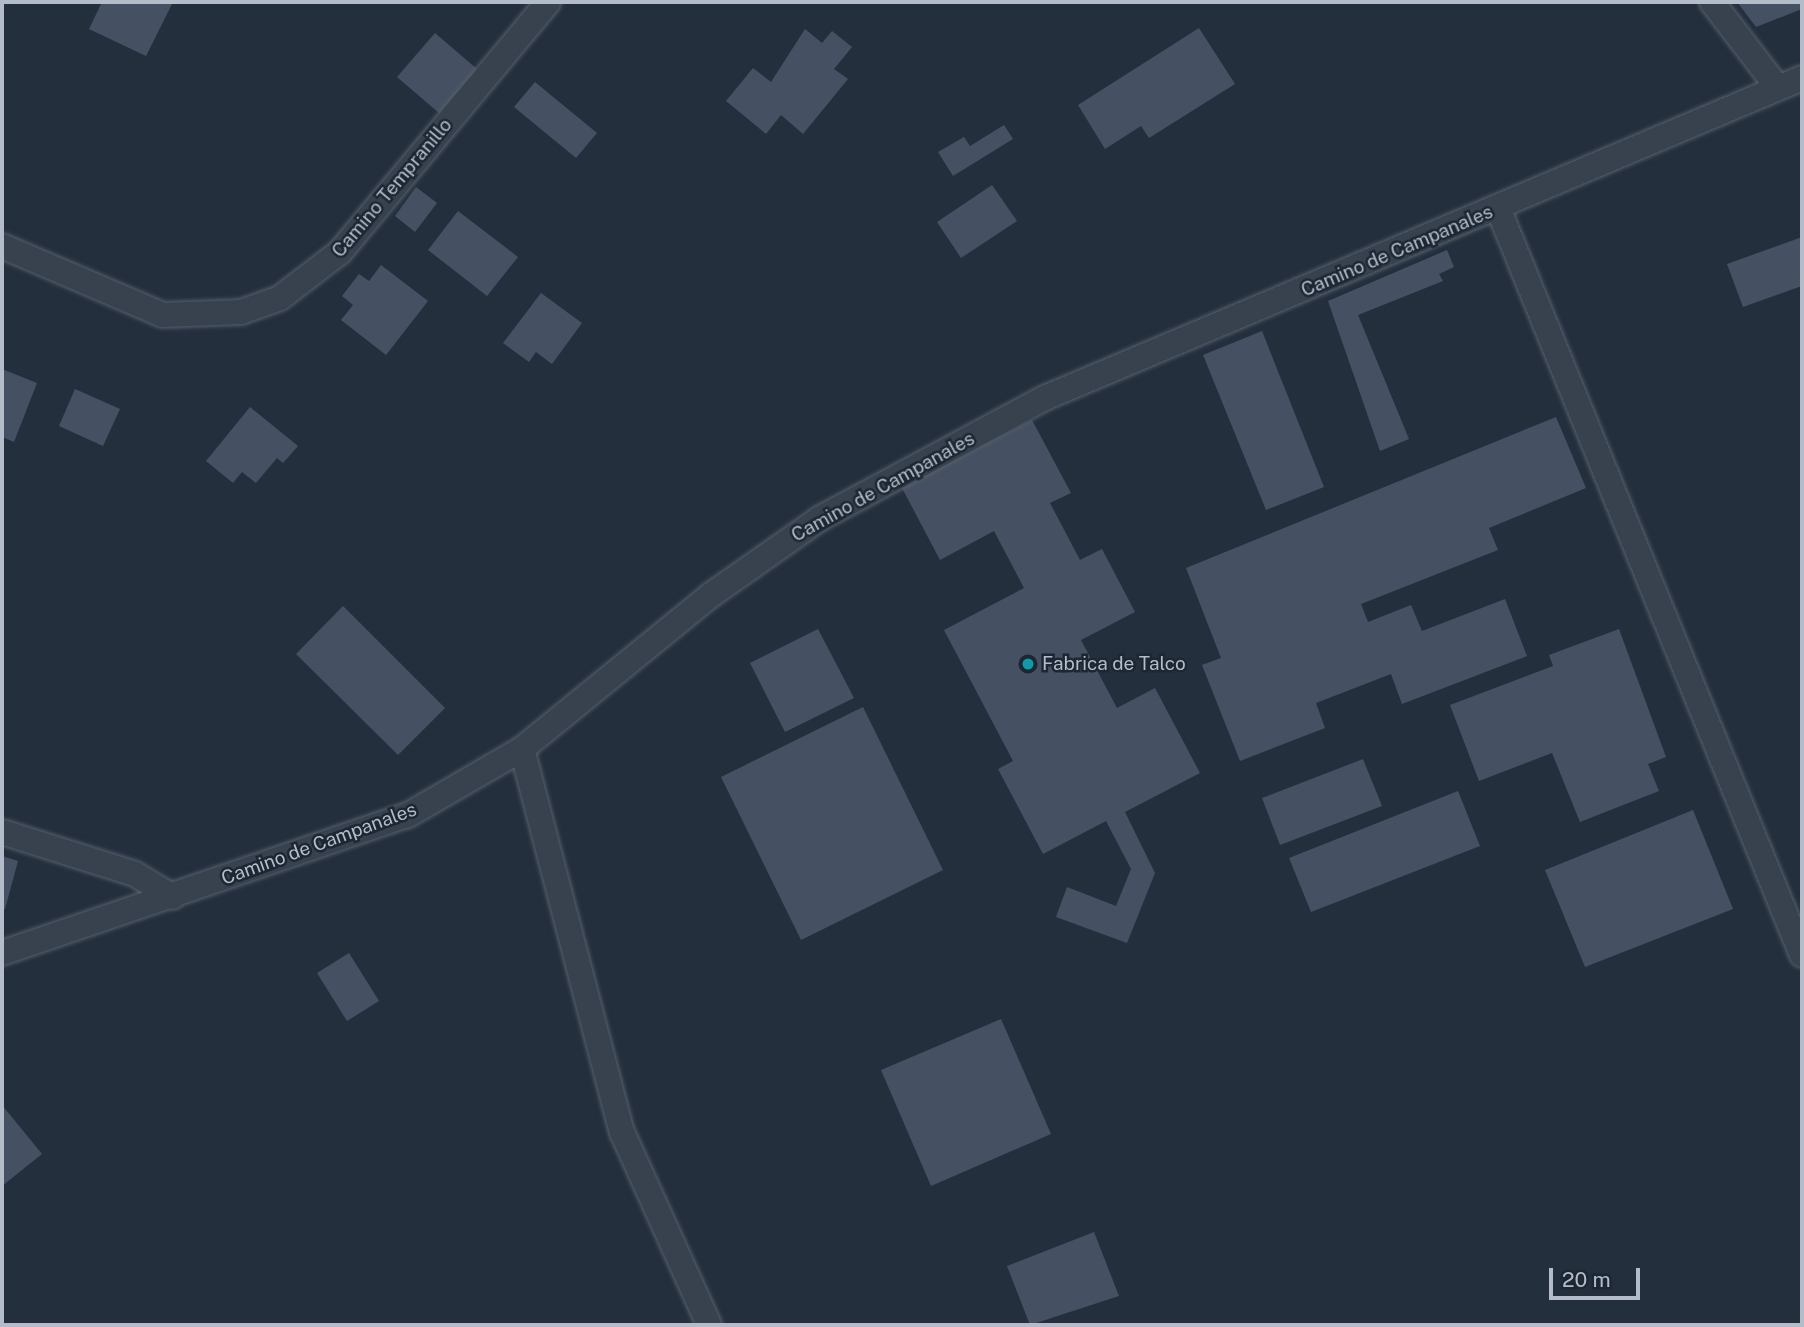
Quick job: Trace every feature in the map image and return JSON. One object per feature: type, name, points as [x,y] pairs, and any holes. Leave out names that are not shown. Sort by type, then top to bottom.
[{"type":"street","name":"Camino Tempranillo","points":[[2,246],[163,315],[242,312],[280,298],[340,252],[548,2]]},
{"type":"street","points":[[1712,2],[1778,88]]},
{"type":"street","name":"Camino de Campanales","points":[[2,953],[408,815],[522,749],[711,595],[819,519],[1047,397],[1802,78]]},
{"type":"street","points":[[1498,208],[1802,955]]},
{"type":"street","points":[[522,749],[622,1132],[709,1325]]},
{"type":"street","points":[[2,832],[135,874],[173,897]]},
{"type":"building","points":[[102,2],[173,2],[146,56],[89,29]]},
{"type":"building","points":[[1737,2],[1802,2],[1802,9],[1756,27]]},
{"type":"building","points":[[1199,28],[1235,84],[1149,138],[1141,126],[1105,149],[1078,105]]},
{"type":"building","points":[[805,29],[822,43],[832,31],[852,47],[834,69],[848,79],[803,134],[781,115],[766,134],[726,101],[753,68],[771,82]]},
{"type":"building","points":[[435,33],[477,69],[439,113],[397,77]]},
{"type":"building","points":[[535,82],[597,133],[576,158],[514,107]]},
{"type":"building","points":[[1004,125],[1013,139],[953,176],[938,152],[964,137],[970,146]]},
{"type":"building","points":[[992,185],[1017,221],[961,258],[937,222]]},
{"type":"building","points":[[416,187],[437,203],[415,232],[395,216]]},
{"type":"building","points":[[458,211],[518,257],[487,296],[428,250]]},
{"type":"building","points":[[1802,237],[1802,286],[1743,307],[1727,264]]},
{"type":"building","points":[[1447,250],[1454,267],[1439,274],[1443,281],[1358,315],[1409,439],[1380,451],[1328,301]]},
{"type":"building","points":[[381,265],[428,301],[386,355],[341,320],[353,305],[342,296],[359,274],[369,281]]},
{"type":"building","points":[[541,293],[582,323],[552,364],[536,352],[529,362],[503,343]]},
{"type":"building","points":[[1262,331],[1324,487],[1266,510],[1203,355]]},
{"type":"building","points":[[2,369],[37,383],[14,442],[2,437]]},
{"type":"building","points":[[75,389],[120,409],[103,446],[59,426]]},
{"type":"building","points":[[250,407],[298,446],[283,463],[277,458],[256,483],[242,472],[233,483],[206,461]]},
{"type":"building","points":[[1556,417],[1586,488],[1489,528],[1498,550],[1361,604],[1368,622],[1411,605],[1422,631],[1505,599],[1527,656],[1402,704],[1391,674],[1316,703],[1325,728],[1240,761],[1202,665],[1221,658],[1186,568]]},
{"type":"building","name":"Fabrica de Talco","points":[[1032,420],[1071,493],[1050,503],[1080,560],[1102,549],[1135,612],[1081,640],[1117,708],[1155,688],[1200,773],[1125,812],[1155,873],[1127,943],[1056,917],[1067,887],[1116,906],[1131,869],[1106,821],[1043,854],[998,769],[1013,761],[944,630],[1024,588],[994,531],[940,560],[902,488]]},
{"type":"building","points":[[343,606],[445,708],[398,755],[296,654]]},
{"type":"building","points":[[818,629],[854,698],[785,732],[750,663]]},
{"type":"building","points":[[1619,629],[1666,757],[1648,764],[1659,791],[1580,822],[1552,753],[1479,781],[1450,705],[1553,666],[1549,655]]},
{"type":"building","points":[[863,707],[943,870],[801,940],[721,777]]},
{"type":"building","points":[[1363,759],[1382,806],[1280,845],[1262,798]]},
{"type":"building","points":[[1458,791],[1480,846],[1311,912],[1289,858]]},
{"type":"building","points":[[1693,810],[1733,909],[1585,967],[1545,870]]},
{"type":"building","points":[[2,856],[18,861],[5,909],[2,908]]},
{"type":"building","points":[[349,953],[379,1001],[347,1021],[317,973]]},
{"type":"building","points":[[1001,1019],[1051,1134],[931,1186],[881,1070]]},
{"type":"building","points":[[2,1105],[42,1154],[2,1186]]},
{"type":"building","points":[[1094,1232],[1119,1296],[1030,1325],[1007,1266]]},
{"type":"place","name":"Fabrica de Talco","points":[[1028,664]]}]
